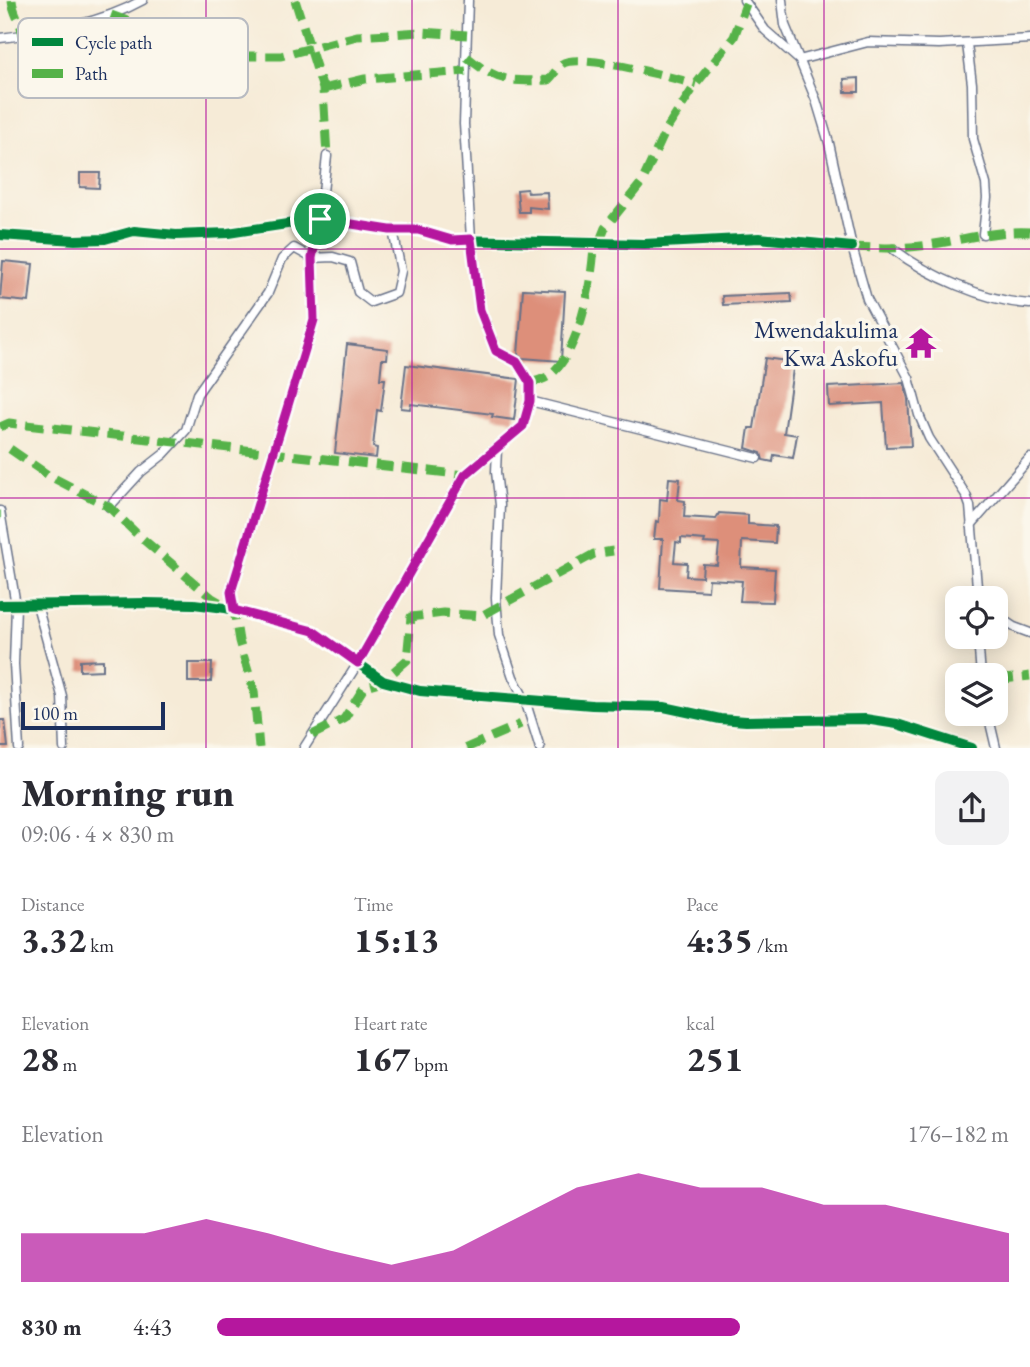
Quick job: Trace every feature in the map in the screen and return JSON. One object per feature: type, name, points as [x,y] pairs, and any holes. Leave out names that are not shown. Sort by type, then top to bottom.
[{"type":"street","points":[[98,18],[143,0]]},
{"type":"street","points":[[304,747],[358,663],[465,475],[523,426],[530,401],[530,383],[517,362],[496,351],[480,310],[471,239],[464,124],[468,0]]},
{"type":"street","points":[[744,0],[765,30],[799,60]]},
{"type":"street","points":[[782,0],[785,25],[816,100],[829,143],[852,247],[867,299],[909,378],[929,439],[967,495],[977,586]]},
{"type":"street","points":[[0,38],[18,35]]},
{"type":"street","points":[[799,60],[868,42],[967,44],[1030,39]]},
{"type":"street","points":[[967,44],[972,84],[973,139],[987,198],[983,233]]},
{"type":"street","points":[[234,610],[231,592],[314,320],[312,258],[320,219],[327,156]]},
{"type":"street","points":[[0,235],[75,240],[105,239],[134,231],[176,234],[228,233],[320,219],[393,230],[418,230],[452,240],[644,244],[759,238],[852,247]]},
{"type":"street","points":[[110,507],[141,472],[164,454],[186,430],[197,394],[268,293],[282,259],[294,248],[312,258],[333,257],[350,261],[358,292],[371,302],[396,293],[401,271],[393,230]]},
{"type":"street","points":[[893,249],[913,264],[989,297],[1030,304]]},
{"type":"street","points":[[530,401],[757,458]]},
{"type":"street","points":[[497,449],[496,472],[500,505],[496,598],[499,635],[540,747]]},
{"type":"street","points":[[971,525],[1030,458]]},
{"type":"street","points":[[0,510],[16,605],[14,664],[19,747]]},
{"type":"street","points":[[0,604],[194,604],[234,610],[313,631],[383,681],[419,691],[525,700],[664,706],[720,719],[746,721],[865,719],[897,724],[972,747]]},
{"type":"street","points":[[37,605],[62,696],[64,747]]},
{"type":"street","points":[[1008,623],[1030,633]]},
{"type":"street","points":[[991,726],[996,747]]},
{"type":"building","points":[[859,78],[859,92],[845,92],[844,79]]},
{"type":"building","points":[[80,173],[100,173],[99,188],[80,187]]},
{"type":"building","points":[[527,189],[528,193],[547,192],[548,209],[529,207],[529,212],[519,212],[517,190]]},
{"type":"building","points":[[3,261],[33,264],[29,302],[0,299]]},
{"type":"building","points":[[523,289],[565,291],[561,361],[522,358],[518,355]]},
{"type":"building","points":[[791,293],[792,302],[723,305],[722,296]]},
{"type":"building","points":[[347,344],[388,349],[387,359],[382,359],[380,379],[385,379],[381,411],[377,410],[373,447],[377,448],[376,458],[335,453]]},
{"type":"building","points":[[765,358],[794,362],[784,433],[797,435],[793,458],[774,455],[773,462],[763,460],[761,453],[746,448],[749,428],[754,428]]},
{"type":"building","points":[[406,365],[519,379],[514,420],[492,417],[493,414],[411,404],[410,409],[401,408]]},
{"type":"building","points":[[904,383],[908,399],[911,446],[886,447],[883,403],[829,406],[828,387]]},
{"type":"building","points":[[669,478],[680,479],[678,500],[685,501],[684,517],[716,519],[719,513],[748,515],[748,524],[776,526],[775,543],[742,541],[741,567],[775,569],[773,602],[740,601],[742,581],[709,579],[708,591],[660,588],[663,539],[654,539],[656,521],[659,522],[660,499],[667,500]],"holes":[[[681,538],[705,540],[704,543],[719,544],[717,565],[703,564],[702,577],[686,576],[687,563],[674,562],[676,542],[681,543]]]},
{"type":"building","points":[[103,660],[103,670],[80,671],[80,661]]},
{"type":"building","points":[[188,663],[212,663],[211,682],[188,682]]},
{"type":"building","points":[[0,720],[5,720],[8,747],[0,747]]},
{"type":"marked path","points":[[12,0],[18,19]]},
{"type":"marked path","points":[[295,0],[323,89],[327,156]]},
{"type":"marked path","points":[[599,243],[605,228],[642,182],[666,130],[696,84],[734,37],[746,4]]},
{"type":"marked path","points":[[111,15],[119,18]]},
{"type":"marked path","points":[[248,56],[281,56],[357,36],[422,32],[467,35]]},
{"type":"marked path","points":[[467,57],[504,79],[548,80],[562,64],[587,61],[627,67],[696,84]]},
{"type":"marked path","points":[[323,89],[365,79],[466,71]]},
{"type":"marked path","points":[[852,247],[909,247],[991,234],[1030,232]]},
{"type":"marked path","points":[[530,383],[550,375],[569,350],[588,294],[594,243]]},
{"type":"marked path","points":[[0,427],[9,423],[465,475]]},
{"type":"marked path","points":[[10,449],[48,475],[109,507],[212,598],[234,610],[239,641],[254,691],[259,748]]},
{"type":"marked path","points":[[312,735],[344,719],[365,686],[383,681],[407,660],[411,617],[443,613],[481,616],[594,554],[613,551]]},
{"type":"marked path","points":[[1008,679],[1030,676]]},
{"type":"marked path","points":[[466,748],[521,724]]},
{"type":"cycle path","points":[[0,235],[75,240],[105,239],[134,231],[176,235],[228,233],[320,219],[390,230],[418,230],[452,240],[644,244],[759,238],[852,247]]},
{"type":"cycle path","points":[[0,605],[146,603],[225,608],[313,631],[383,681],[420,691],[592,705],[664,707],[720,719],[746,721],[865,719],[897,724],[972,748]]},
{"type":"place","name":"Mwendakulima Kwa Askofu","points":[[921,343]]},
{"type":"route","points":[[320,219],[390,230],[418,230],[452,240],[471,239],[480,310],[496,351],[517,362],[530,383],[530,401],[523,426],[465,475],[358,663],[313,631],[234,610],[231,592],[314,320],[312,258],[320,219]]}]
